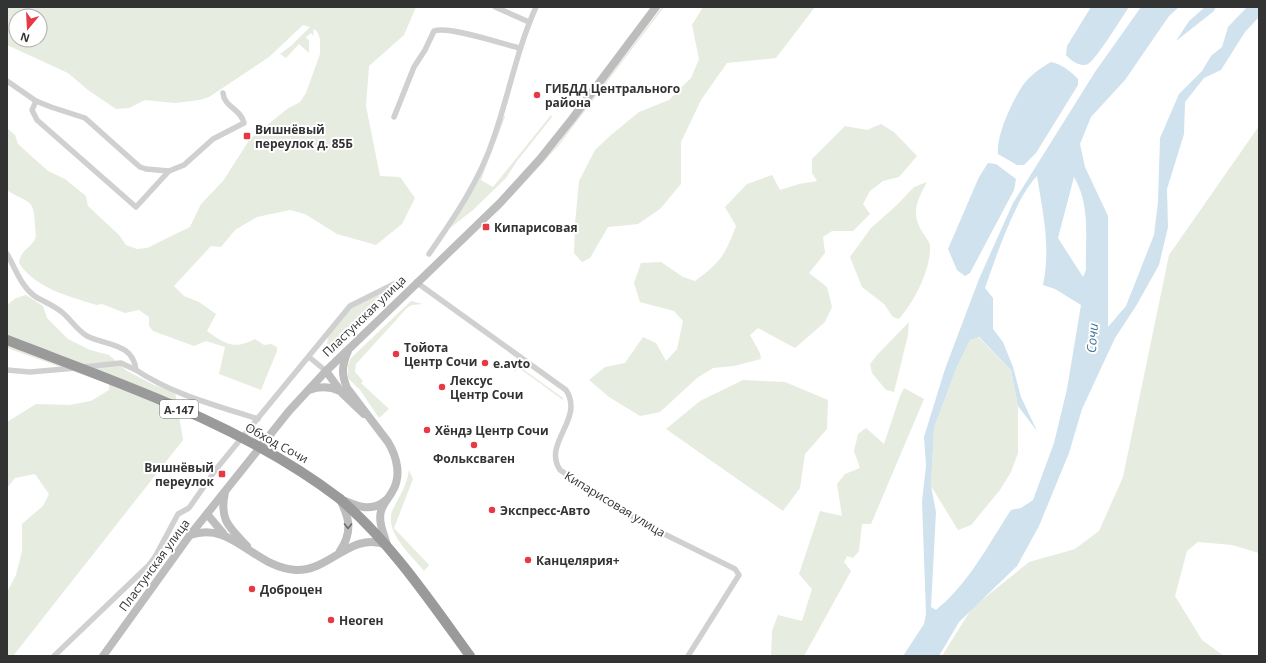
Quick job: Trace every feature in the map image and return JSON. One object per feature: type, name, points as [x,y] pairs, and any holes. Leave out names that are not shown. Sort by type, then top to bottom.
[{"type":"highway","name":"Обход Сочи","points":[[7,340],[135,390],[236,435],[292,464],[340,499],[387,546],[470,656]]},
{"type":"main road","name":"Пластунская улица","points":[[103,656],[190,535],[289,411],[348,348],[500,203],[540,159],[656,7]]},
{"type":"main road","name":"А-147","points":[[345,390],[342,366],[348,348]]},
{"type":"main road","name":"А-147","points":[[326,371],[370,418],[393,451],[398,468],[396,484],[387,499],[380,516],[387,546]]},
{"type":"main road","points":[[307,391],[322,386],[345,390]]},
{"type":"main road","points":[[226,490],[223,510],[227,532]]},
{"type":"main road","name":"А-147","points":[[340,499],[364,508],[372,508],[378,506],[387,499]]},
{"type":"main road","points":[[340,499],[347,514],[349,528],[345,544],[340,552]]},
{"type":"main road","points":[[206,514],[255,553],[273,564],[297,570],[319,565],[349,546],[365,542],[387,546]]},
{"type":"main road","points":[[190,535],[208,531],[227,532]]},
{"type":"street","points":[[496,7],[529,22]]},
{"type":"street","points":[[429,254],[456,213],[487,156],[496,131],[519,48],[536,7]]},
{"type":"street","points":[[394,118],[414,67],[425,50],[434,31],[444,29],[465,33],[519,48]]},
{"type":"street","points":[[7,81],[36,101],[85,118],[140,167],[170,171]]},
{"type":"street","points":[[36,101],[32,110],[37,120],[136,207],[170,171],[184,165],[213,139],[244,123],[241,113],[226,102],[223,93]]},
{"type":"street","points":[[7,254],[19,277],[28,290],[60,310],[87,336],[128,352],[135,359],[136,370]]},
{"type":"street","points":[[54,656],[149,565],[155,557],[178,514],[189,508],[217,468],[350,306],[398,282]]},
{"type":"street","name":"Кипарисовая улица","points":[[416,282],[566,390],[572,402],[570,417],[555,452],[557,466],[560,470],[642,523],[735,570],[739,575],[688,656]]},
{"type":"street","points":[[309,357],[326,371]]},
{"type":"street","points":[[7,370],[40,371],[121,363],[175,392],[226,410],[258,419]]},
{"type":"shaded area","points":[[7,7],[416,7],[404,35],[369,66],[366,106],[380,176],[400,177],[415,198],[402,224],[376,245],[337,234],[305,214],[290,210],[257,217],[235,230],[221,247],[211,246],[174,286],[184,296],[199,302],[216,314],[207,331],[219,339],[235,345],[255,339],[264,345],[271,344],[277,347],[277,351],[261,390],[219,374],[225,347],[206,341],[194,346],[153,331],[149,326],[149,317],[139,310],[125,313],[102,304],[97,305],[76,299],[44,285],[26,272],[19,263],[23,253],[35,239],[36,233],[34,216],[33,209],[28,202],[7,190],[7,128],[15,135],[18,144],[48,171],[65,179],[86,196],[88,206],[119,235],[126,245],[137,249],[147,248],[190,227],[201,204],[223,181],[250,139],[287,109],[300,102],[306,93],[320,54],[320,39],[317,31],[313,29],[314,36],[311,33],[306,37],[309,41],[309,53],[299,44],[286,58],[280,54],[292,45],[310,27],[303,25],[269,57],[209,97],[200,100],[175,103],[145,100],[129,108],[116,109],[88,90],[68,73],[14,48],[48,48],[48,8],[8,8],[8,45]]},
{"type":"shaded area","points":[[662,7],[664,7],[559,145],[501,208],[492,221],[501,207],[558,144]]},
{"type":"shaded area","points":[[703,7],[815,7],[776,58],[727,63],[701,100],[681,142],[681,184],[660,209],[638,224],[608,227],[590,258],[582,262],[574,253],[579,181],[595,150],[611,135],[639,112],[669,100],[691,78],[699,59],[692,25]]},
{"type":"shaded area","points":[[504,115],[505,117],[481,180],[493,187],[551,115],[552,117],[517,161],[506,178],[473,210],[450,228],[471,192]]},
{"type":"shaded area","points":[[881,124],[894,132],[917,156],[899,177],[883,181],[870,191],[863,204],[870,214],[853,231],[832,231],[823,237],[825,253],[809,273],[827,287],[832,307],[825,322],[795,348],[758,328],[750,335],[760,353],[761,359],[734,366],[713,368],[697,378],[660,412],[640,416],[609,397],[589,380],[605,367],[625,363],[643,337],[656,343],[666,361],[677,349],[683,321],[674,311],[640,302],[634,283],[641,263],[661,262],[683,277],[695,281],[716,263],[729,244],[736,226],[725,207],[747,184],[772,175],[780,190],[799,184],[817,181],[812,173],[812,159],[845,126],[867,130]]},
{"type":"shaded area","points":[[1259,126],[1259,553],[1232,545],[1198,542],[1187,551],[1175,596],[1202,640],[1224,656],[942,656],[972,608],[1029,562],[1075,549],[1099,531],[1123,477],[1169,255]]},
{"type":"shaded area","points":[[927,182],[920,195],[916,207],[916,213],[919,226],[930,244],[928,265],[916,295],[899,319],[893,317],[884,304],[862,287],[850,257],[871,228],[897,205],[914,187]]},
{"type":"shaded area","points":[[397,288],[326,358],[328,335],[347,311],[359,302]]},
{"type":"shaded area","points":[[26,295],[43,306],[47,318],[68,339],[90,350],[109,355],[127,371],[154,385],[175,392],[183,440],[13,656],[7,656],[7,592],[16,575],[22,551],[22,524],[43,506],[49,494],[35,474],[15,478],[7,488],[7,422],[36,404],[69,405],[91,401],[109,390],[109,384],[7,348],[7,305],[16,298]]},
{"type":"shaded area","points":[[411,301],[423,304],[412,305],[407,308],[356,364],[355,372],[363,381],[361,383],[389,409],[379,418],[360,390],[348,378],[348,365],[351,358]]},
{"type":"shaded area","points":[[909,322],[908,335],[894,392],[886,390],[872,373],[870,364]]},
{"type":"shaded area","points":[[978,337],[1011,370],[1018,406],[1018,453],[1011,472],[1000,490],[971,525],[958,530],[931,486],[934,428],[956,369],[970,340]]},
{"type":"shaded area","points":[[518,363],[522,363],[520,367],[563,398],[563,400],[519,368],[514,372]]},
{"type":"shaded area","points":[[743,380],[785,382],[828,400],[827,429],[805,454],[800,488],[783,511],[666,429],[700,401]]},
{"type":"shaded area","points":[[904,388],[924,399],[871,524],[862,524],[859,551],[853,558],[847,556],[844,562],[851,571],[804,656],[771,656],[772,631],[778,615],[802,621],[812,589],[799,574],[820,511],[842,516],[837,484],[845,474],[860,468],[854,451],[858,434],[866,428],[884,444]]},
{"type":"shaded area","points":[[409,470],[413,479],[394,528],[429,565],[424,571],[399,541],[391,524],[391,516],[394,507],[405,485]]},
{"type":"water","points":[[1091,7],[1129,7],[1097,55],[1088,64],[1082,65],[1073,61],[1066,55],[1067,46]]},
{"type":"water","name":"Сочи","points":[[1141,7],[1179,7],[1169,16],[1125,80],[1091,117],[1080,144],[1085,167],[1108,216],[1108,327],[1126,306],[1154,235],[1158,202],[1160,138],[1179,94],[1202,71],[1211,56],[1222,47],[1228,27],[1247,7],[1259,7],[1259,17],[1245,32],[1221,70],[1204,78],[1185,102],[1184,134],[1167,189],[1168,227],[1159,265],[1136,306],[1115,338],[1082,409],[1069,453],[1039,526],[1017,566],[959,622],[939,656],[903,656],[924,624],[926,614],[922,501],[926,466],[924,437],[945,369],[979,279],[1013,203],[1095,72]],"holes":[[[1037,176],[1044,217],[1046,244],[1043,285],[1055,289],[1081,305],[1067,389],[1054,443],[1033,500],[1021,508],[1011,510],[968,576],[936,610],[931,607],[936,512],[931,486],[934,428],[956,369],[970,340],[979,337],[1011,370],[1018,406],[1037,431],[1021,397],[1013,367],[1003,342],[993,329],[993,298],[985,288],[1000,245],[1014,213],[1029,186]],[[1074,177],[1083,199],[1086,222],[1086,270],[1083,277],[1058,238]]]},
{"type":"water","points":[[1205,7],[1216,7],[1214,11],[1176,41],[1189,21]]},
{"type":"water","points":[[1051,62],[1062,66],[1072,73],[1078,79],[1078,85],[1036,153],[1024,165],[1017,165],[998,154],[998,146],[1002,128],[1014,100],[1023,85],[1032,75]]},
{"type":"water","points":[[988,163],[996,164],[1016,179],[1014,190],[970,273],[965,276],[957,270],[948,249],[979,177]]},
{"type":"place","name":"ГИБДД Центрального района","points":[[537,95]]},
{"type":"place","name":"Вишнёвый переулок д. 85Б","points":[[247,136]]},
{"type":"place","name":"Кипарисовая","points":[[486,227]]},
{"type":"place","name":"Тойота Центр Сочи","points":[[396,354]]},
{"type":"place","name":"e.avto","points":[[485,363]]},
{"type":"place","name":"Лексус Центр Сочи","points":[[442,387]]},
{"type":"place","name":"Хёндэ Центр Сочи","points":[[427,430]]},
{"type":"place","name":"Фольксваген","points":[[474,445]]},
{"type":"place","name":"Вишнёвый переулок","points":[[222,474]]},
{"type":"place","name":"Экспресс-Авто","points":[[492,510]]},
{"type":"place","name":"Канцелярия+","points":[[528,560]]},
{"type":"place","name":"Доброцен","points":[[252,589]]},
{"type":"place","name":"Неоген","points":[[331,620]]}]
